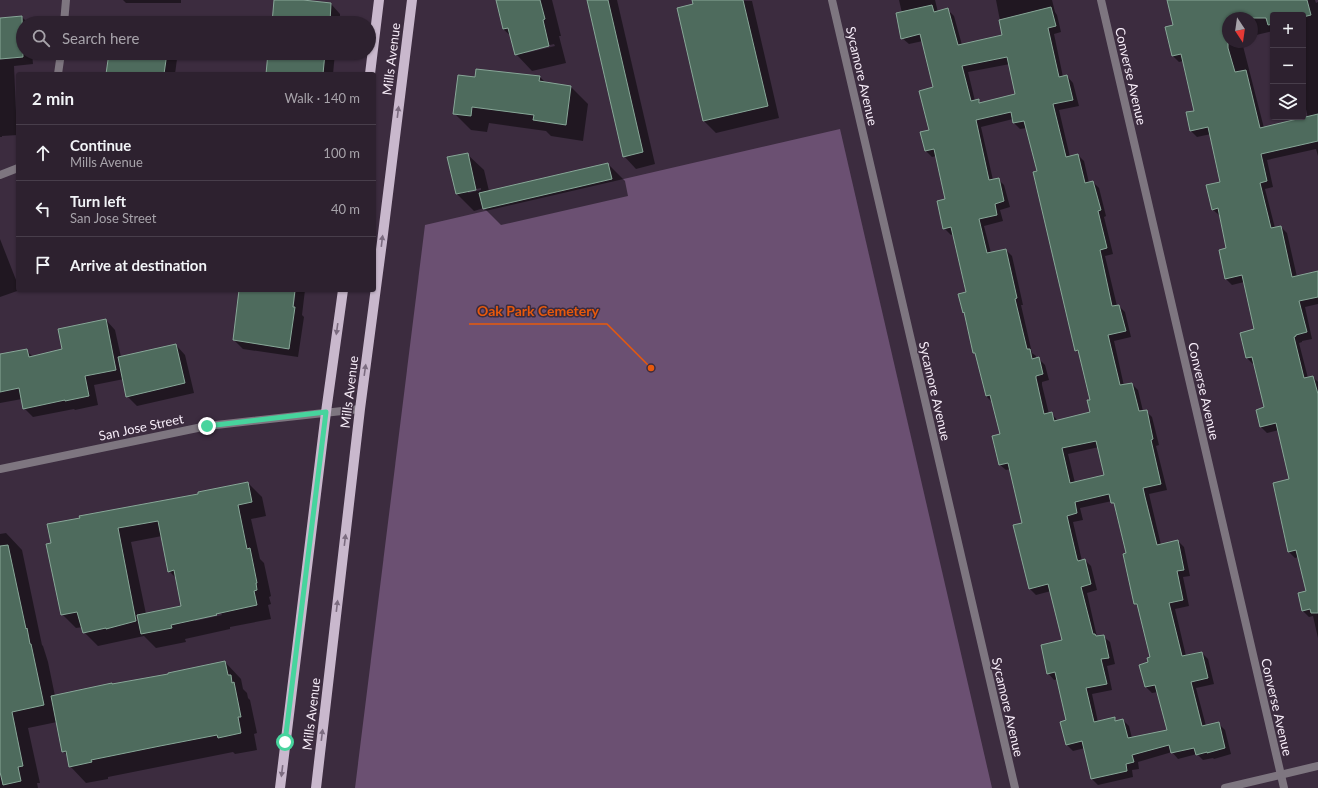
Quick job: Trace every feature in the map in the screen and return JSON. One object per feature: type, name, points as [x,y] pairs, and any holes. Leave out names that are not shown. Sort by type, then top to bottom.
[{"type":"main road","name":"Mills Avenue","points":[[376,25],[379,0]]},
{"type":"main road","name":"Mills Avenue","points":[[376,287],[412,0]]},
{"type":"main road","name":"Mills Avenue","points":[[370,72],[372,60]]},
{"type":"main road","name":"Mills Avenue","points":[[280,788],[326,412],[343,292]]},
{"type":"main road","name":"Mills Avenue","points":[[316,788],[360,408],[375,292]]},
{"type":"street","points":[[65,16],[66,0]]},
{"type":"street","name":"Sycamore Avenue","points":[[832,0],[1015,788]]},
{"type":"street","name":"Converse Avenue","points":[[1101,0],[1284,788]]},
{"type":"street","points":[[58,72],[59,60]]},
{"type":"street","points":[[0,175],[16,169]]},
{"type":"street","name":"San Jose Street","points":[[0,469],[207,426],[360,408]]},
{"type":"street","points":[[1225,788],[1318,766]]},
{"type":"shaded area","points":[[840,129],[992,788],[355,788],[425,225]]},
{"type":"building","points":[[274,0],[303,0],[331,3],[330,16],[273,16]]},
{"type":"building","points":[[496,0],[540,0],[545,19],[543,20],[549,46],[515,55],[508,28],[503,29]]},
{"type":"building","points":[[587,0],[608,0],[643,152],[623,157]]},
{"type":"building","points":[[692,0],[743,0],[768,106],[703,121],[677,8],[693,4]]},
{"type":"building","points":[[1167,0],[1307,0],[1311,15],[1306,16],[1306,12],[1270,12],[1270,25],[1268,25],[1266,18],[1258,18],[1258,12],[1222,12],[1222,48],[1228,48],[1235,72],[1246,70],[1260,128],[1293,120],[1306,120],[1306,117],[1318,114],[1318,141],[1261,154],[1267,181],[1260,183],[1271,228],[1281,226],[1292,277],[1318,271],[1318,297],[1299,301],[1307,332],[1294,337],[1304,378],[1313,376],[1318,394],[1318,613],[1311,613],[1310,609],[1302,611],[1298,593],[1306,591],[1296,550],[1288,552],[1273,483],[1289,479],[1276,423],[1260,427],[1256,410],[1264,407],[1252,357],[1246,358],[1240,333],[1254,329],[1242,275],[1225,279],[1219,250],[1226,248],[1218,208],[1212,210],[1206,185],[1220,182],[1208,127],[1190,131],[1186,112],[1194,111],[1181,54],[1172,56],[1165,27],[1173,25]]},
{"type":"building","points":[[932,5],[934,12],[948,8],[958,45],[1002,35],[999,20],[1051,7],[1056,26],[1048,28],[1059,77],[1067,75],[1073,100],[1053,104],[1066,157],[1078,154],[1085,183],[1093,181],[1101,210],[1098,211],[1107,248],[1100,250],[1112,306],[1119,305],[1126,331],[1108,335],[1120,385],[1132,383],[1139,411],[1147,410],[1153,439],[1151,440],[1161,484],[1143,488],[1145,497],[1157,545],[1178,540],[1184,570],[1177,571],[1183,600],[1169,603],[1182,656],[1202,652],[1208,678],[1191,682],[1202,726],[1219,722],[1225,748],[1196,755],[1194,748],[1171,753],[1169,745],[1132,755],[1134,762],[1126,764],[1127,771],[1091,779],[1082,741],[1066,745],[1060,722],[1066,720],[1055,672],[1047,674],[1041,645],[1062,640],[1048,584],[1029,589],[1013,525],[1022,523],[1008,463],[999,465],[992,436],[1000,434],[990,395],[986,396],[975,353],[973,353],[964,312],[963,313],[958,294],[966,292],[951,227],[943,229],[937,201],[945,199],[934,149],[925,151],[920,132],[929,130],[919,91],[933,87],[920,34],[901,39],[896,13]],"holes":[[[1007,57],[1015,94],[979,103],[979,99],[971,101],[962,66]],[[1011,112],[1013,123],[1024,121],[1037,171],[1033,172],[1075,351],[1078,350],[1090,400],[1087,400],[1090,412],[1054,421],[1052,412],[1044,414],[1036,378],[1036,376],[1043,374],[1039,357],[1032,359],[1030,349],[1027,349],[1015,299],[1017,298],[1006,249],[987,253],[979,219],[997,215],[995,204],[1004,201],[999,178],[989,180],[976,120]],[[1096,441],[1104,475],[1070,483],[1062,448]],[[1109,494],[1111,503],[1114,503],[1126,553],[1123,554],[1134,604],[1137,604],[1150,657],[1147,658],[1148,662],[1139,665],[1145,687],[1155,685],[1167,730],[1128,738],[1123,719],[1115,721],[1115,717],[1094,722],[1086,688],[1107,684],[1101,659],[1109,658],[1104,635],[1096,636],[1093,634],[1081,587],[1091,584],[1085,559],[1078,561],[1077,559],[1067,516],[1077,513],[1075,502]]]},
{"type":"building","points":[[16,17],[16,58],[0,59],[0,18]]},
{"type":"building","points":[[108,60],[166,60],[164,72],[106,72]]},
{"type":"building","points":[[267,60],[324,60],[323,72],[266,72]]},
{"type":"building","points":[[476,69],[540,76],[539,81],[571,86],[566,125],[533,120],[534,115],[472,107],[471,116],[453,114],[458,75],[475,77]]},
{"type":"building","points":[[468,153],[476,190],[456,194],[447,157]]},
{"type":"building","points":[[608,163],[612,179],[483,209],[479,193]]},
{"type":"building","points":[[239,292],[295,292],[293,307],[295,307],[289,349],[233,340]]},
{"type":"building","points":[[106,319],[116,370],[85,376],[89,396],[23,409],[19,388],[0,392],[0,354],[27,349],[29,357],[62,349],[58,329]]},
{"type":"building","points":[[176,344],[185,383],[126,397],[118,357]]},
{"type":"building","points":[[248,482],[252,502],[238,505],[247,549],[250,548],[257,583],[257,590],[254,591],[257,605],[171,625],[172,628],[141,634],[137,615],[181,606],[174,570],[168,572],[158,521],[118,528],[136,621],[83,633],[77,612],[61,615],[46,544],[51,543],[47,524],[80,518],[79,516],[198,494],[198,492]]},
{"type":"building","points":[[8,545],[44,705],[12,712],[23,766],[18,767],[21,781],[3,785],[0,772],[0,546]]},
{"type":"building","points":[[225,661],[228,675],[231,675],[232,683],[234,682],[241,717],[238,717],[241,733],[218,738],[217,735],[160,746],[91,760],[92,762],[69,767],[66,751],[62,752],[51,696],[112,683],[168,674]]},
{"type":"place","name":"Oak Park Cemetery","points":[[651,368]]},
{"type":"route","points":[[207,426],[326,412],[285,742]]}]
